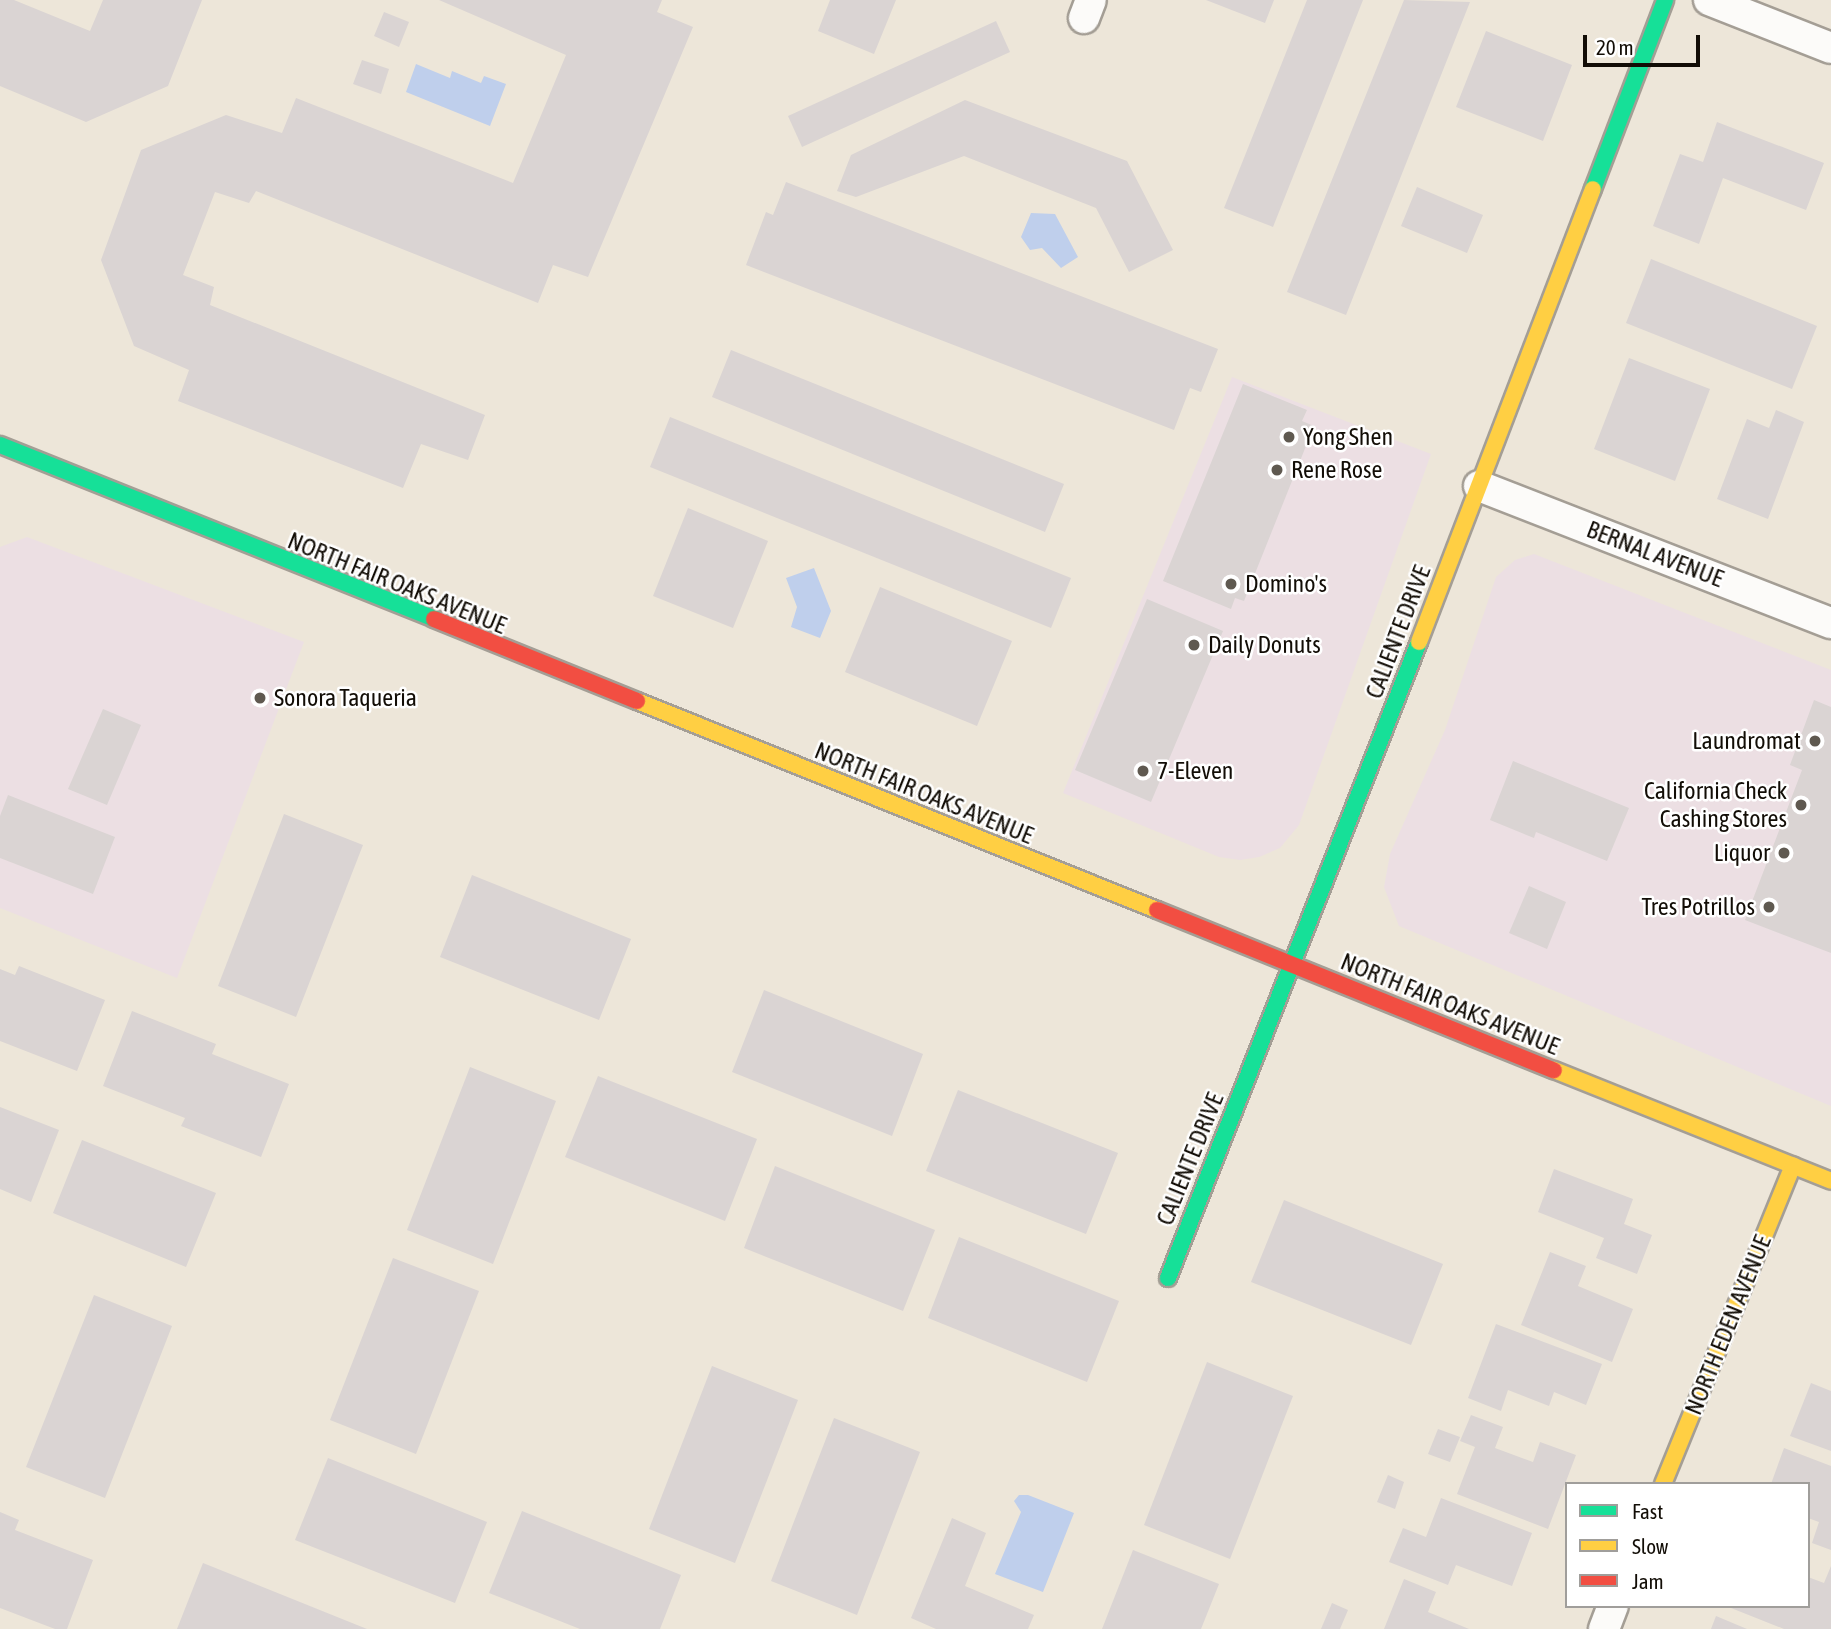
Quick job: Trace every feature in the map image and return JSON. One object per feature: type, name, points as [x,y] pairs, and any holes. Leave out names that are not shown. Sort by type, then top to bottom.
[{"type":"main road","name":"CALIENTE DRIVE","points":[[1168,1278],[1479,486],[1665,0]]},
{"type":"main road","name":"NORTH FAIR OAKS AVENUE","points":[[0,445],[1831,1181]]},
{"type":"main road","name":"NORTH EDEN AVENUE","points":[[1664,1482],[1793,1166]]},
{"type":"street","points":[[1709,0],[1831,48]]},
{"type":"street","name":"BERNAL AVENUE","points":[[1479,486],[1831,623]]},
{"type":"street","points":[[1604,1629],[1612,1608]]},
{"type":"shaded area","points":[[1232,377],[1431,454],[1299,825],[1280,848],[1259,857],[1240,860],[1219,857],[1063,793]]},
{"type":"shaded area","points":[[27,537],[304,642],[177,978],[0,908],[0,547]]},
{"type":"shaded area","points":[[1534,554],[1831,670],[1831,1106],[1399,926],[1384,887],[1390,854],[1445,730],[1496,577],[1515,560]]},
{"type":"water","points":[[416,64],[450,78],[452,71],[481,83],[484,76],[506,84],[490,126],[406,92]]},
{"type":"water","points":[[1031,213],[1055,214],[1078,257],[1061,268],[1042,248],[1030,250],[1021,237]]},
{"type":"water","points":[[814,568],[831,611],[820,638],[791,627],[797,607],[786,578]]},
{"type":"water","points":[[1019,1495],[1028,1495],[1074,1513],[1043,1592],[995,1574],[1021,1512],[1014,1501]]},
{"type":"building","points":[[0,0],[14,0],[90,31],[103,0],[202,0],[168,86],[86,122],[0,86]]},
{"type":"building","points":[[439,0],[662,0],[657,12],[693,27],[588,277],[553,265],[538,303],[256,191],[249,203],[215,192],[183,275],[214,287],[210,305],[485,415],[468,460],[421,444],[403,488],[178,401],[189,370],[134,346],[101,260],[141,150],[226,115],[282,133],[296,98],[513,183],[566,55]]},
{"type":"building","points":[[830,0],[896,0],[874,54],[818,31]]},
{"type":"building","points":[[1206,0],[1274,0],[1265,23]]},
{"type":"building","points":[[1307,0],[1363,0],[1273,227],[1224,208]]},
{"type":"building","points":[[1404,0],[1470,2],[1346,315],[1287,292]]},
{"type":"building","points":[[384,12],[409,22],[399,47],[374,36]]},
{"type":"building","points":[[996,21],[1010,52],[802,147],[788,116]]},
{"type":"building","points":[[1486,31],[1572,65],[1543,141],[1456,107]]},
{"type":"building","points":[[362,60],[389,69],[381,94],[353,84]]},
{"type":"building","points":[[965,100],[1127,161],[1173,250],[1129,272],[1096,208],[964,156],[856,197],[837,191],[851,155]]},
{"type":"building","points":[[1717,122],[1824,163],[1806,210],[1723,178],[1699,244],[1653,226],[1680,154],[1703,162]]},
{"type":"building","points":[[786,182],[1218,349],[1201,392],[1190,388],[1174,430],[746,265],[766,212],[773,215]]},
{"type":"building","points":[[1417,187],[1483,215],[1467,253],[1401,226]]},
{"type":"building","points":[[1651,259],[1817,326],[1792,389],[1626,323]]},
{"type":"building","points":[[731,350],[1064,484],[1045,532],[712,397]]},
{"type":"building","points":[[1629,358],[1710,389],[1675,481],[1594,449]]},
{"type":"building","points":[[1243,384],[1307,410],[1302,421],[1314,426],[1244,601],[1235,598],[1231,609],[1163,581]]},
{"type":"building","points":[[1776,410],[1804,422],[1768,519],[1717,499],[1747,419],[1769,428]]},
{"type":"building","points":[[670,417],[1071,578],[1051,628],[650,467]]},
{"type":"building","points":[[688,508],[768,541],[733,628],[653,596]]},
{"type":"building","points":[[880,587],[1012,641],[977,726],[845,672]]},
{"type":"building","points":[[1147,599],[1223,631],[1151,802],[1075,770]]},
{"type":"building","points":[[1814,700],[1831,707],[1831,953],[1745,920],[1802,770],[1790,765]]},
{"type":"building","points":[[103,709],[141,725],[107,805],[68,789]]},
{"type":"building","points":[[1513,761],[1629,808],[1607,861],[1536,832],[1534,838],[1490,820]]},
{"type":"building","points":[[8,795],[115,837],[93,894],[0,858],[0,816]]},
{"type":"building","points":[[284,814],[363,845],[296,1017],[218,986]]},
{"type":"building","points":[[472,875],[631,939],[599,1020],[440,957]]},
{"type":"building","points":[[1529,886],[1566,902],[1547,949],[1509,933]]},
{"type":"building","points":[[19,966],[105,1000],[77,1071],[0,1041],[0,969],[15,975]]},
{"type":"building","points":[[764,990],[923,1054],[892,1136],[732,1072]]},
{"type":"building","points":[[132,1011],[216,1044],[212,1054],[289,1084],[261,1157],[181,1126],[185,1118],[103,1086]]},
{"type":"building","points":[[470,1067],[556,1101],[493,1264],[407,1230]]},
{"type":"building","points":[[598,1076],[757,1139],[725,1221],[565,1157]]},
{"type":"building","points":[[958,1090],[1118,1153],[1086,1234],[926,1171]]},
{"type":"building","points":[[0,1107],[59,1130],[31,1202],[0,1189]]},
{"type":"building","points":[[82,1140],[216,1193],[186,1267],[53,1213]]},
{"type":"building","points":[[775,1166],[935,1230],[903,1311],[744,1248]]},
{"type":"building","points":[[1554,1169],[1633,1199],[1624,1224],[1652,1235],[1637,1274],[1596,1258],[1604,1238],[1538,1212]]},
{"type":"building","points":[[1284,1200],[1443,1264],[1411,1345],[1251,1282]]},
{"type":"building","points":[[959,1237],[1119,1301],[1087,1382],[928,1318]]},
{"type":"building","points":[[1550,1252],[1586,1266],[1578,1286],[1633,1309],[1612,1362],[1521,1325]]},
{"type":"building","points":[[393,1258],[479,1291],[416,1454],[330,1420]]},
{"type":"building","points":[[94,1295],[172,1326],[105,1498],[26,1467]]},
{"type":"building","points":[[1496,1324],[1602,1364],[1586,1405],[1554,1392],[1549,1406],[1508,1390],[1501,1411],[1468,1398]]},
{"type":"building","points":[[1207,1362],[1293,1396],[1230,1559],[1144,1525]]},
{"type":"building","points":[[712,1366],[798,1400],[735,1563],[649,1529]]},
{"type":"building","points":[[1811,1383],[1831,1391],[1831,1451],[1790,1436]]},
{"type":"building","points":[[1471,1415],[1503,1427],[1495,1448],[1533,1462],[1540,1442],[1576,1455],[1548,1529],[1457,1494],[1475,1447],[1460,1441]]},
{"type":"building","points":[[834,1418],[920,1452],[857,1615],[771,1581]]},
{"type":"building","points":[[1438,1429],[1460,1437],[1450,1462],[1428,1454]]},
{"type":"building","points":[[1784,1448],[1831,1466],[1831,1550],[1812,1543],[1819,1522],[1810,1519],[1810,1482],[1772,1482]]},
{"type":"building","points":[[328,1458],[487,1522],[455,1603],[295,1540]]},
{"type":"building","points":[[1388,1475],[1404,1482],[1395,1509],[1377,1502]]},
{"type":"building","points":[[1441,1498],[1532,1533],[1512,1586],[1456,1565],[1448,1585],[1389,1562],[1403,1528],[1426,1537]]},
{"type":"building","points":[[522,1511],[681,1575],[660,1629],[580,1629],[489,1593]]},
{"type":"building","points":[[0,1512],[19,1520],[15,1530],[93,1560],[67,1629],[55,1629],[0,1608]]},
{"type":"building","points":[[952,1518],[986,1533],[965,1586],[1034,1615],[1028,1629],[936,1629],[911,1618]]},
{"type":"building","points":[[1133,1550],[1219,1584],[1201,1629],[1102,1629]]},
{"type":"building","points":[[203,1563],[367,1629],[177,1629]]},
{"type":"building","points":[[1831,1566],[1831,1629],[1784,1629],[1731,1608],[1810,1608],[1810,1578],[1824,1583]]},
{"type":"building","points":[[1404,1579],[1436,1592],[1428,1612],[1469,1629],[1384,1629]]},
{"type":"building","points":[[1332,1603],[1348,1610],[1340,1629],[1321,1629]]},
{"type":"building","points":[[1716,1616],[1747,1629],[1711,1629]]},
{"type":"traffic: fast","points":[[1593,189],[1665,0]]},
{"type":"traffic: fast","points":[[0,445],[434,619]]},
{"type":"traffic: fast","points":[[1168,1278],[1419,642]]},
{"type":"traffic: slow","points":[[1419,642],[1593,189]]},
{"type":"traffic: slow","points":[[637,701],[1157,910]]},
{"type":"traffic: slow","points":[[1554,1070],[1831,1181]]},
{"type":"traffic: slow","points":[[1664,1482],[1793,1166]]},
{"type":"traffic: jam","points":[[434,619],[637,701]]},
{"type":"traffic: jam","points":[[1157,910],[1554,1070]]},
{"type":"place","name":"Yong Shen","points":[[1289,437]]},
{"type":"place","name":"Rene Rose","points":[[1277,470]]},
{"type":"place","name":"Domino's","points":[[1231,584]]},
{"type":"place","name":"Daily Donuts","points":[[1194,645]]},
{"type":"place","name":"Sonora Taqueria","points":[[260,698]]},
{"type":"place","name":"Laundromat","points":[[1815,741]]},
{"type":"place","name":"7-Eleven","points":[[1143,771]]},
{"type":"place","name":"California Check Cashing Stores","points":[[1801,805]]},
{"type":"place","name":"Liquor","points":[[1784,853]]},
{"type":"place","name":"Tres Potrillos","points":[[1769,907]]}]
